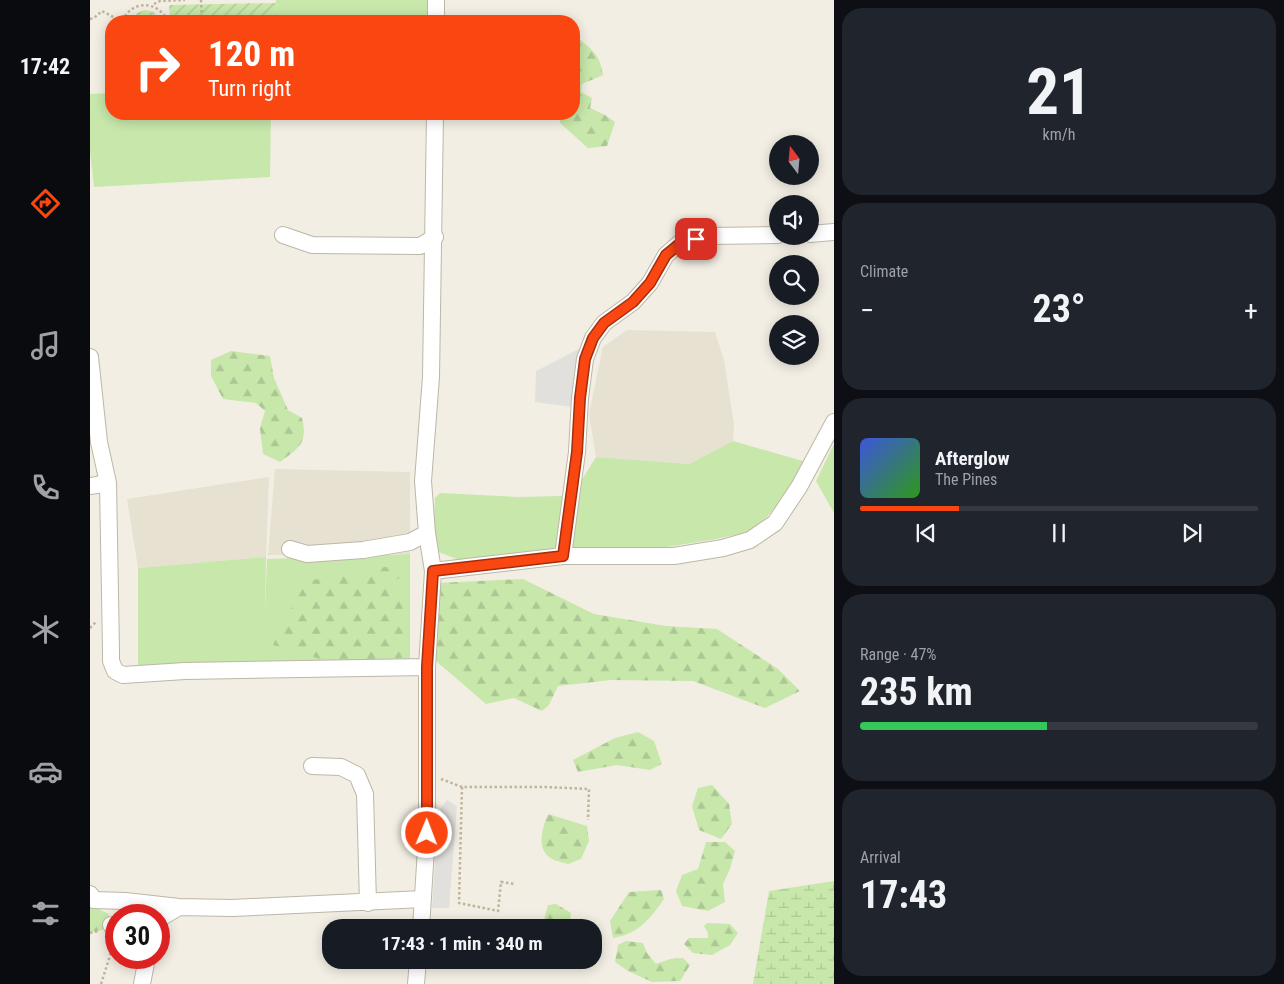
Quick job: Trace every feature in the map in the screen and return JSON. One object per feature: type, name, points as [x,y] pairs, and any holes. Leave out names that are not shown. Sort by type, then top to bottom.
[{"type":"street","points":[[436,0],[436,15]]},
{"type":"street","points":[[422,919],[427,833],[427,667],[433,571],[426,533],[423,481],[431,377],[435,120]]},
{"type":"street","points":[[819,233],[834,232]]},
{"type":"street","points":[[283,235],[312,245],[420,246],[434,237]]},
{"type":"street","points":[[563,556],[577,452],[580,398],[585,359],[593,338],[604,323],[633,302],[650,283],[666,255],[682,242],[710,236],[769,235]]},
{"type":"street","points":[[90,357],[100,442],[108,483],[111,661],[115,671],[123,675],[184,670],[427,667]]},
{"type":"street","points":[[433,571],[563,556],[674,556],[723,548],[750,540],[775,523],[799,487],[834,422]]},
{"type":"street","points":[[90,486],[108,483]]},
{"type":"street","points":[[290,549],[307,554],[363,550],[410,542],[426,533]]},
{"type":"street","points":[[312,766],[341,767],[357,775],[365,794],[368,903]]},
{"type":"street","points":[[90,894],[94,900],[125,901],[179,907],[232,908],[423,899]]},
{"type":"street","points":[[170,912],[179,907]]},
{"type":"street","points":[[142,984],[145,969]]},
{"type":"street","points":[[416,984],[417,969]]},
{"type":"path","points":[[154,4],[160,1],[185,0]]},
{"type":"path","points":[[201,0],[202,15]]},
{"type":"path","points":[[125,15],[132,7],[146,2],[154,4],[164,15]]},
{"type":"path","points":[[90,19],[102,11],[110,15]]},
{"type":"path","points":[[428,774],[462,787],[589,789],[588,820]]},
{"type":"path","points":[[462,787],[458,903],[498,911],[501,882],[515,884]]},
{"type":"path","points":[[101,984],[105,969]]},
{"type":"shaded area","points":[[627,330],[715,332],[724,360],[734,425],[733,441],[689,464],[596,457],[589,414],[603,347]]},
{"type":"shaded area","points":[[583,347],[572,407],[535,402],[536,371]]},
{"type":"shaded area","points":[[275,469],[410,472],[410,554],[268,555]]},
{"type":"shaded area","points":[[269,477],[266,557],[138,568],[127,499]]},
{"type":"shaded area","points":[[447,800],[457,806],[449,908],[432,908],[438,817],[441,808]]},
{"type":"green space","points":[[276,0],[438,0],[438,15],[275,15]]},
{"type":"green space","points":[[276,3],[275,15],[170,15],[169,5]]},
{"type":"green space","points":[[145,10],[154,12],[156,15],[136,15]]},
{"type":"green space","points":[[580,40],[597,56],[603,75],[582,84],[581,92],[592,98],[590,108],[615,122],[607,146],[588,148],[560,123],[560,120],[580,120]]},
{"type":"green space","points":[[105,93],[105,120],[271,120],[270,177],[94,187],[90,151],[90,94]]},
{"type":"green space","points":[[231,351],[270,356],[274,378],[288,410],[302,418],[304,426],[303,439],[297,449],[280,462],[263,454],[260,428],[265,411],[256,403],[223,399],[211,376],[211,360]]},
{"type":"green space","points":[[733,441],[806,462],[785,495],[767,517],[749,532],[642,551],[462,561],[436,551],[433,540],[435,498],[440,493],[518,497],[562,496],[578,486],[596,457],[689,464]]},
{"type":"green space","points":[[834,444],[834,513],[816,481]]},
{"type":"green space","points":[[410,554],[410,663],[138,669],[138,568],[266,557],[265,614],[267,559]]},
{"type":"green space","points":[[402,564],[406,572],[393,583],[408,606],[408,657],[337,664],[273,645],[307,581]]},
{"type":"green space","points":[[523,579],[594,614],[666,626],[717,629],[778,669],[800,691],[765,708],[693,681],[611,680],[558,686],[549,705],[542,711],[514,698],[486,704],[435,660],[437,583]]},
{"type":"green space","points":[[638,732],[654,741],[662,764],[650,770],[617,765],[578,772],[573,760],[615,738]]},
{"type":"green space","points":[[712,785],[729,804],[732,824],[721,839],[699,830],[692,806],[698,788]]},
{"type":"green space","points":[[548,814],[587,826],[589,841],[581,859],[568,864],[553,859],[545,853],[542,836]]},
{"type":"green space","points":[[706,842],[725,842],[735,851],[723,884],[725,902],[708,911],[682,906],[676,891],[682,875],[698,869]]},
{"type":"green space","points":[[834,881],[834,984],[753,984],[769,891]]},
{"type":"green space","points":[[661,890],[664,899],[643,924],[630,933],[613,938],[610,921],[629,892]]},
{"type":"green space","points":[[556,904],[571,913],[570,919],[544,919],[548,905]]},
{"type":"green space","points":[[90,905],[105,912],[105,925],[103,930],[90,932]]},
{"type":"green space","points":[[707,923],[730,924],[738,933],[730,945],[712,955],[693,953],[684,944],[689,938],[708,938],[708,933],[704,926]]},
{"type":"green space","points":[[626,941],[643,943],[647,953],[656,964],[670,959],[683,958],[690,965],[680,981],[652,982],[628,971],[615,962],[618,945]]},
{"type":"route","points":[[427,833],[427,667],[433,571],[563,556],[577,452],[580,398],[585,359],[593,338],[604,323],[633,302],[650,283],[666,255],[682,242],[696,239]]}]
